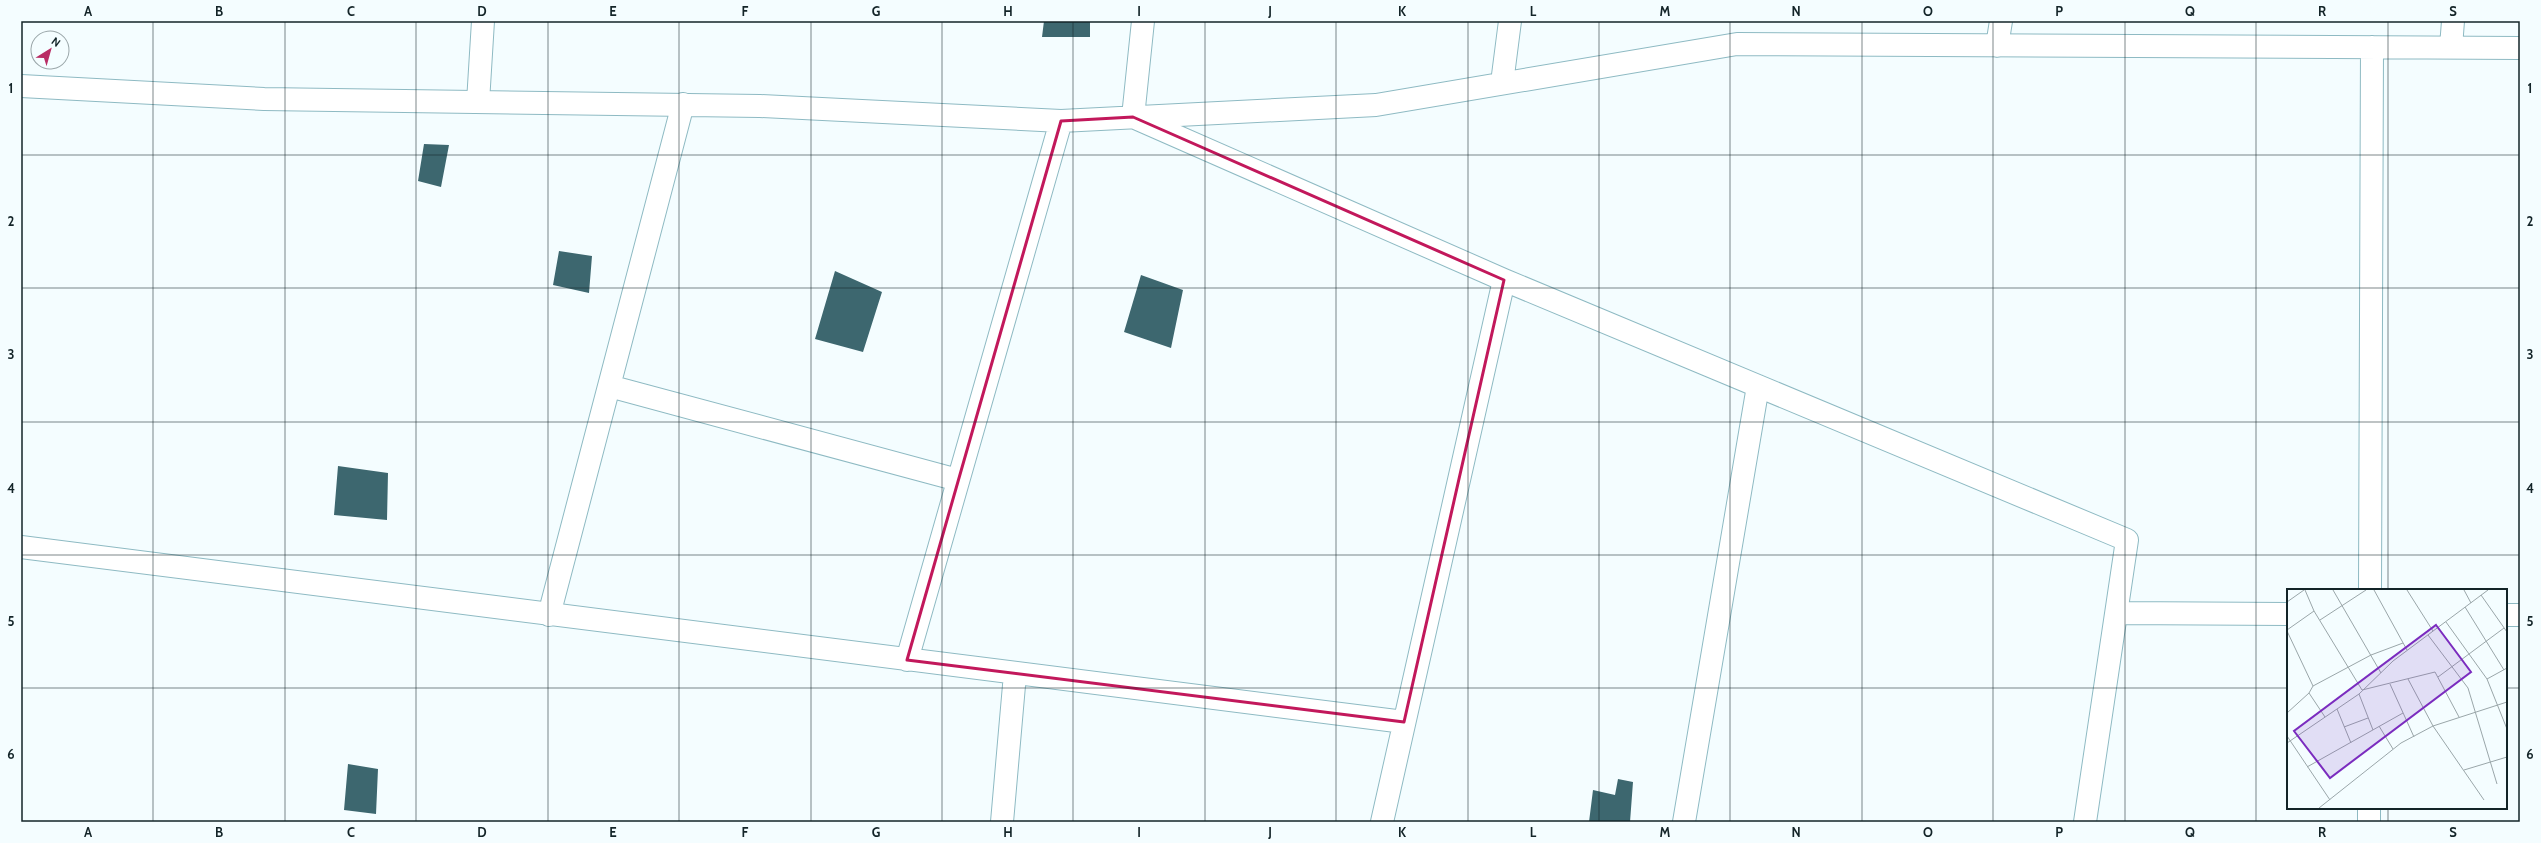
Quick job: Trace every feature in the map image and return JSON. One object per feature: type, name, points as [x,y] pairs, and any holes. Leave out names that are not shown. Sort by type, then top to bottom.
[{"type":"street","points":[[478,102],[483,21]]},
{"type":"street","points":[[1133,117],[1143,21]]},
{"type":"street","points":[[1502,83],[1510,21]]},
{"type":"street","points":[[1997,46],[2001,21]]},
{"type":"street","points":[[2451,47],[2453,21]]},
{"type":"street","points":[[21,86],[264,99],[683,104],[1061,121],[1376,105],[1737,44],[2520,48]]},
{"type":"street","points":[[2370,589],[2372,47]]},
{"type":"street","points":[[549,615],[683,104]]},
{"type":"street","points":[[1133,117],[1504,280],[2127,540],[2085,822]]},
{"type":"street","points":[[907,660],[1061,121]]},
{"type":"street","points":[[1382,822],[1504,280]]},
{"type":"street","points":[[610,386],[958,480]]},
{"type":"street","points":[[1684,822],[1758,386]]},
{"type":"street","points":[[21,547],[1015,674],[1404,722]]},
{"type":"street","points":[[2117,613],[2287,614]]},
{"type":"street","points":[[2507,615],[2520,615]]},
{"type":"street","points":[[1002,822],[1015,674]]},
{"type":"street","points":[[2369,809],[2369,822]]},
{"type":"highlighted area","points":[[1133,117],[1504,280],[1404,722],[907,660],[1061,121]]},
{"type":"building","points":[[1044,21],[1090,21],[1090,37],[1042,37]]},
{"type":"building","points":[[424,144],[449,145],[441,187],[418,181]]},
{"type":"building","points":[[559,251],[592,256],[589,293],[553,285]]},
{"type":"building","points":[[835,271],[882,292],[863,352],[815,339]]},
{"type":"building","points":[[1141,275],[1183,290],[1171,348],[1124,332]]},
{"type":"building","points":[[338,466],[388,473],[387,520],[334,515]]},
{"type":"building","points":[[348,764],[378,769],[376,814],[344,810]]},
{"type":"building","points":[[1618,779],[1633,782],[1630,822],[1589,822],[1593,790],[1615,795]]}]
